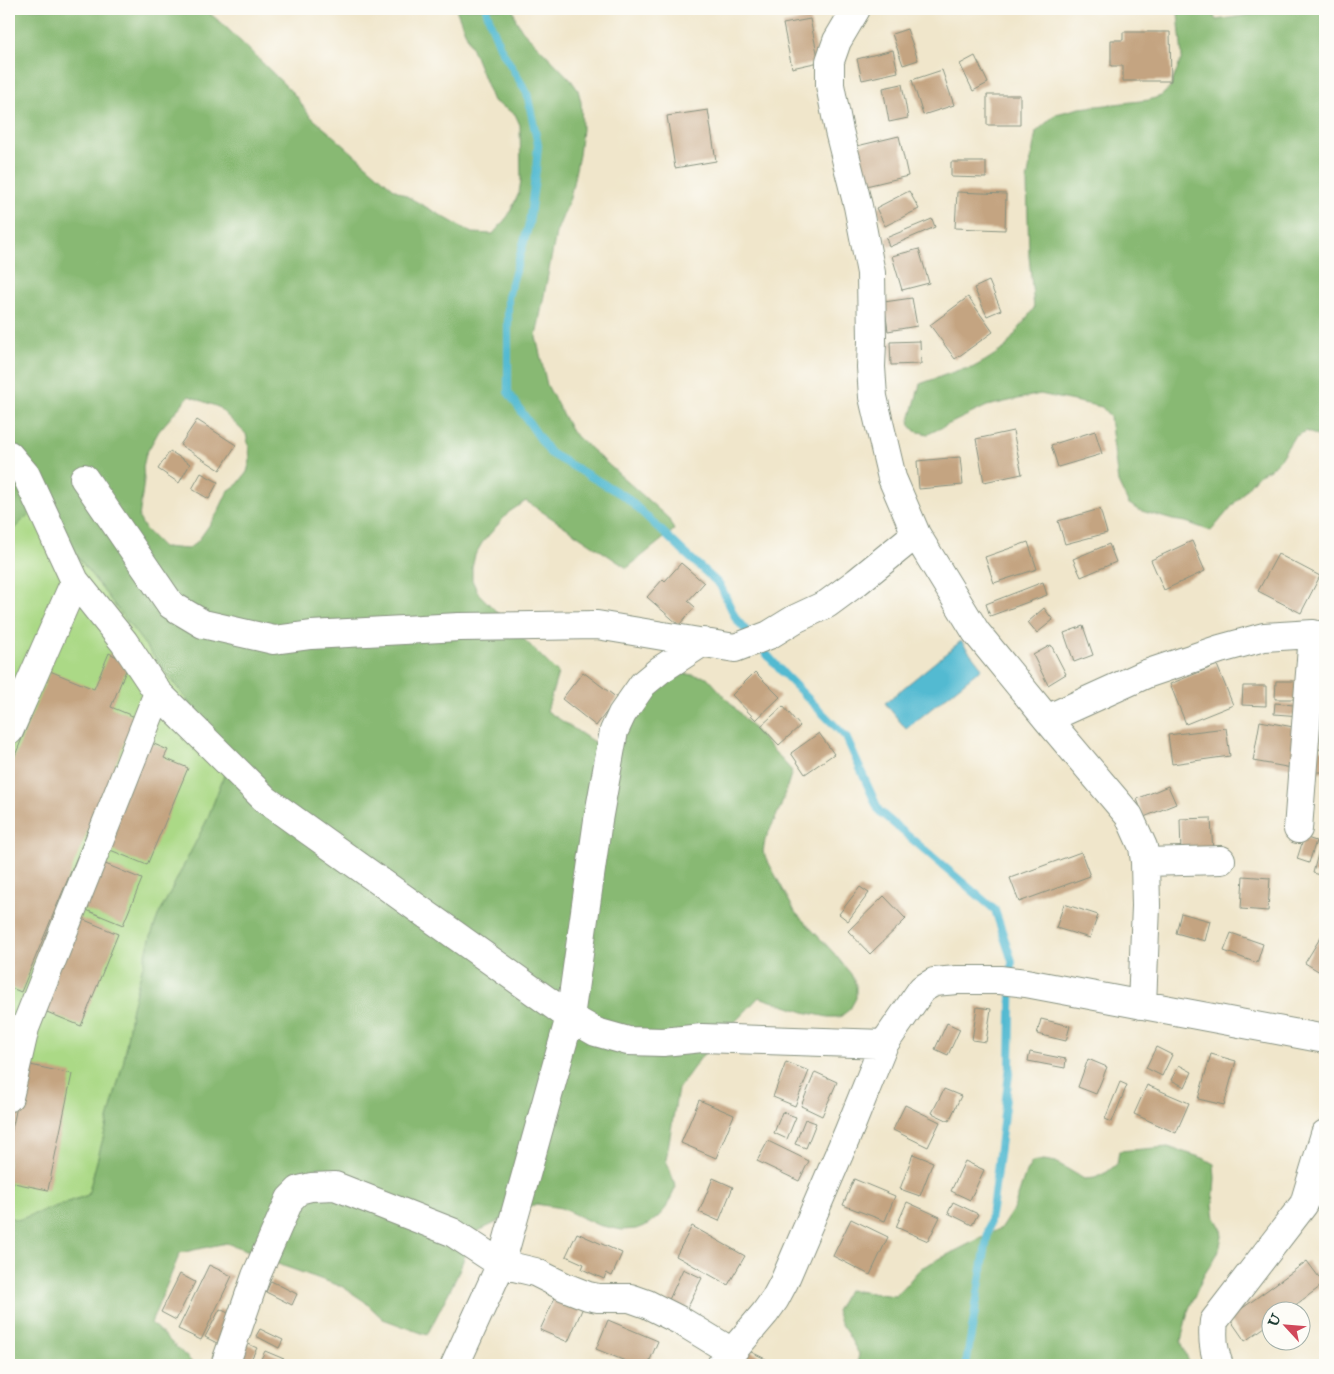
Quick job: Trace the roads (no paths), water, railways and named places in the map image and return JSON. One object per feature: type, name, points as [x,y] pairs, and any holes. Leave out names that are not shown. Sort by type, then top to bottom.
[{"type":"street","points":[[856,9],[837,41],[830,61],[830,85],[871,272],[871,367],[873,397],[892,478],[916,534],[976,632],[1047,720],[1129,816],[1143,847],[1145,862],[1146,906],[1142,1005]]},
{"type":"street","points":[[9,455],[26,474],[75,582],[124,642],[158,693],[266,800],[570,1017],[596,1032],[628,1041],[663,1042],[702,1038],[884,1044]]},
{"type":"street","points":[[84,478],[171,605],[203,624],[274,640],[311,635],[459,627],[598,625],[734,648],[769,635],[827,604],[916,534]]},
{"type":"street","points":[[9,732],[75,582]]},
{"type":"street","points":[[1047,720],[1146,674],[1220,649],[1264,637],[1319,635],[1298,829]]},
{"type":"street","points":[[455,1365],[501,1264],[570,1017],[598,820],[614,731],[622,714],[644,684],[660,670],[703,642]]},
{"type":"street","points":[[9,1097],[17,1026],[158,693]]},
{"type":"street","points":[[1145,862],[1221,860]]},
{"type":"street","points":[[225,1365],[256,1276],[290,1200],[299,1190],[311,1187],[335,1186],[452,1232],[501,1264],[535,1272],[564,1287],[588,1296],[598,1298],[630,1298],[647,1304],[681,1321],[726,1359],[775,1299],[848,1133],[884,1044],[922,989],[934,982],[957,980],[1013,982],[1325,1039]]},
{"type":"street","points":[[1219,1365],[1214,1351],[1212,1336],[1214,1321],[1304,1204],[1325,1134]]},
{"type":"water","points":[[961,641],[982,668],[906,729],[885,703]]},
{"type":"waterway","points":[[486,9],[501,49],[527,93],[538,145],[529,224],[508,297],[508,392],[550,453],[626,497],[720,585],[736,619],[783,673],[846,737],[879,811],[995,910],[1012,961],[1010,1066],[993,1203],[966,1365]]}]
